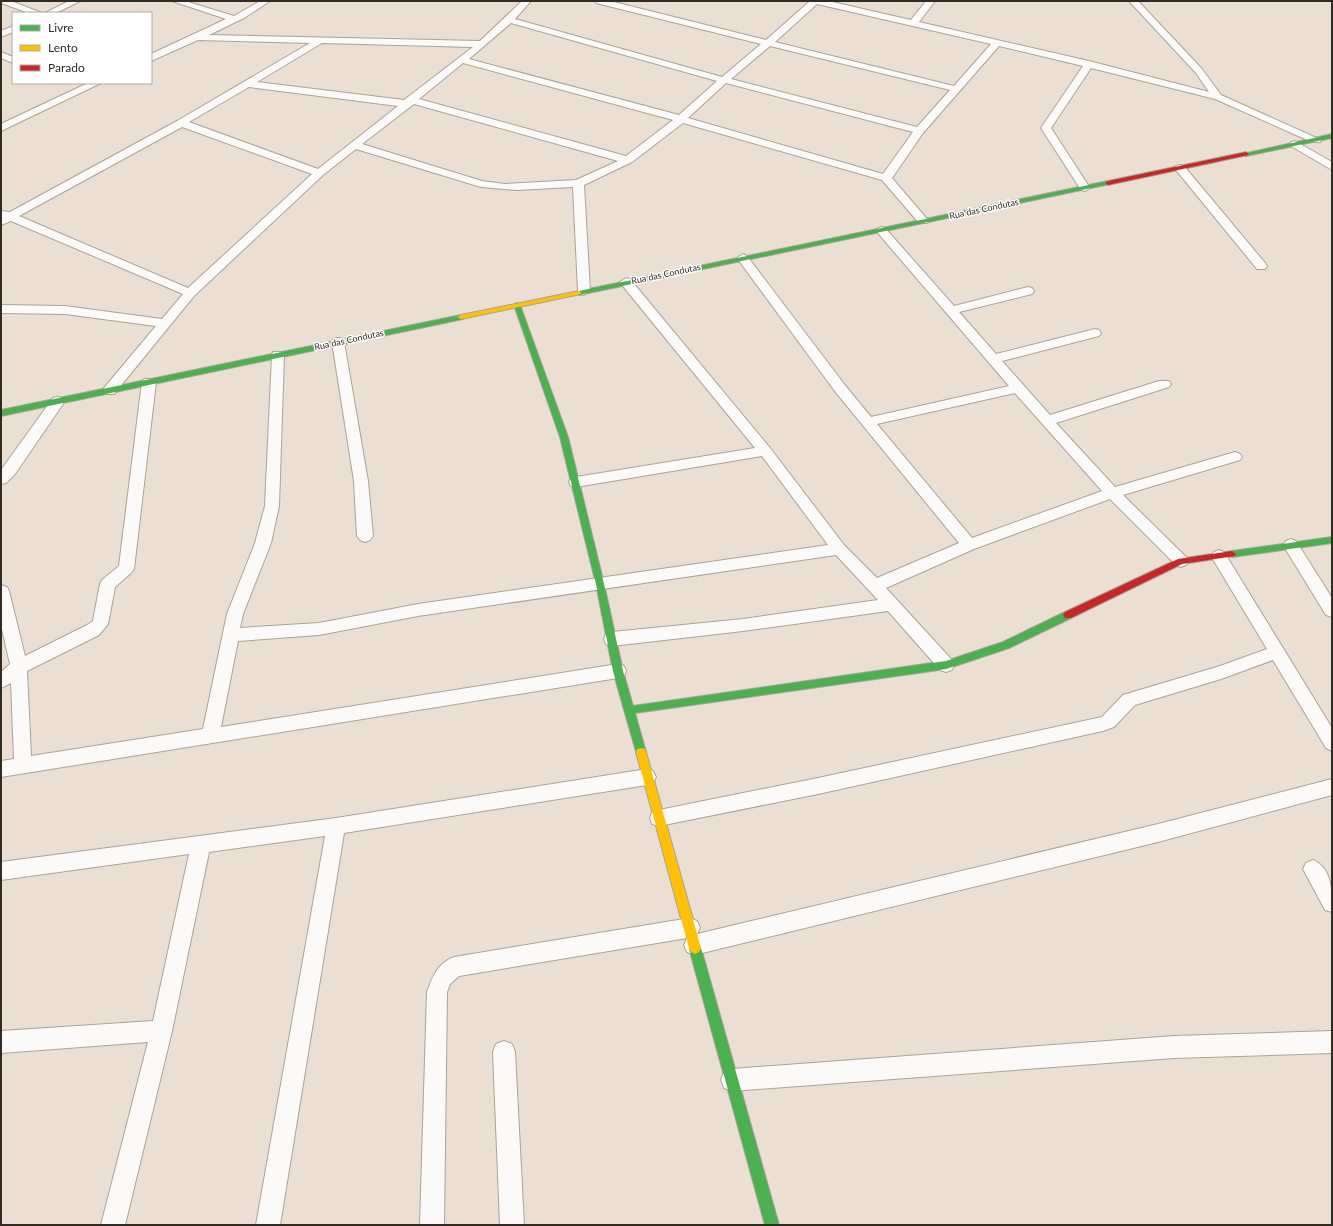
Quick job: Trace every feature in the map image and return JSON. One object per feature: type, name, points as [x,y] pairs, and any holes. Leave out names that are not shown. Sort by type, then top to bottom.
[{"type":"street","points":[[3,1],[35,12]]},
{"type":"street","points":[[51,12],[76,1]]},
{"type":"street","points":[[176,1],[234,19]]},
{"type":"street","points":[[153,56],[198,37],[266,1]]},
{"type":"street","points":[[109,391],[164,323],[190,294],[319,173],[411,102],[482,44],[509,20],[527,1]]},
{"type":"street","points":[[599,1],[956,89]]},
{"type":"street","points":[[355,145],[481,184],[497,187],[512,188],[578,183],[628,160],[682,119],[724,80],[816,1],[1088,64],[1218,97],[1316,140]]},
{"type":"street","points":[[912,23],[931,1]]},
{"type":"street","points":[[1133,1],[1189,60],[1218,97]]},
{"type":"street","points":[[509,20],[724,80],[919,131]]},
{"type":"street","points":[[1,34],[12,29]]},
{"type":"street","points":[[198,37],[482,44]]},
{"type":"street","points":[[4,217],[181,123],[319,41]]},
{"type":"street","points":[[886,178],[919,131],[997,43]]},
{"type":"street","points":[[1,55],[12,60]]},
{"type":"street","points":[[462,60],[682,119],[886,178],[922,221]]},
{"type":"street","points":[[1085,188],[1048,134],[1046,128],[1088,64]]},
{"type":"street","points":[[248,84],[411,102],[628,160]]},
{"type":"street","points":[[1,128],[92,85]]},
{"type":"street","points":[[181,123],[319,173]]},
{"type":"street","name":"Rua das Condutas","points":[[1,413],[1332,136]]},
{"type":"street","points":[[1295,144],[1331,165]]},
{"type":"street","points":[[1180,168],[1261,266]]},
{"type":"street","points":[[578,183],[584,291]]},
{"type":"street","points":[[4,217],[190,294]]},
{"type":"street","points":[[880,230],[952,310],[1047,422],[1112,493],[1181,561]]},
{"type":"street","points":[[743,258],[868,422],[969,545]]},
{"type":"street","points":[[626,282],[765,451],[839,548],[892,604],[946,665]]},
{"type":"street","points":[[952,310],[1028,291]]},
{"type":"street","points":[[517,305],[558,416],[576,482],[600,584],[618,671],[772,1225]]},
{"type":"street","points":[[1,309],[65,310],[164,323]]},
{"type":"street","points":[[992,359],[1095,333]]},
{"type":"street","points":[[338,342],[360,481],[365,536]]},
{"type":"street","points":[[210,736],[235,614],[263,543],[272,506],[278,355]]},
{"type":"street","points":[[1,681],[19,667],[97,627],[100,624],[108,584],[126,569],[149,382]]},
{"type":"street","points":[[1047,422],[1164,384]]},
{"type":"street","points":[[868,422],[1017,388]]},
{"type":"street","points":[[1,479],[10,470],[58,401]]},
{"type":"street","points":[[576,482],[765,451]]},
{"type":"street","points":[[875,586],[969,545],[1112,493],[1234,457]]},
{"type":"street","points":[[630,710],[946,665],[1006,645],[1181,561],[1290,544],[1332,540]]},
{"type":"street","points":[[1290,544],[1332,611]]},
{"type":"street","points":[[230,635],[319,629],[418,610],[839,548]]},
{"type":"street","points":[[1219,556],[1332,743]]},
{"type":"street","points":[[1,591],[19,667],[23,766]]},
{"type":"street","points":[[612,639],[743,625],[892,604]]},
{"type":"street","points":[[659,818],[818,786],[1103,724],[1108,722],[1129,700],[1221,672],[1277,652]]},
{"type":"street","points":[[1,769],[618,671]]},
{"type":"street","points":[[1,871],[336,826],[647,777]]},
{"type":"street","points":[[432,1225],[437,992],[443,977],[454,967],[692,937],[1150,834],[1332,787]]},
{"type":"street","points":[[268,1225],[336,826]]},
{"type":"street","points":[[113,1225],[161,1031],[201,844]]},
{"type":"street","points":[[1313,868],[1332,903]]},
{"type":"street","points":[[1,1042],[161,1031]]},
{"type":"street","points":[[732,1080],[1174,1047],[1332,1042]]},
{"type":"street","points":[[504,1052],[512,1225]]},
{"type":"traffic: fast","points":[[1246,154],[1332,136]]},
{"type":"traffic: fast","points":[[579,293],[1108,183]]},
{"type":"traffic: fast","points":[[517,305],[564,437],[600,584],[618,671],[641,752]]},
{"type":"traffic: fast","points":[[1,413],[461,317]]},
{"type":"traffic: fast","points":[[1232,554],[1332,540]]},
{"type":"traffic: fast","points":[[630,710],[946,665],[1006,645],[1068,615]]},
{"type":"traffic: fast","points":[[695,948],[772,1225]]},
{"type":"traffic: slow","points":[[461,317],[579,293]]},
{"type":"traffic: slow","points":[[641,752],[695,948]]},
{"type":"traffic: jam","points":[[1108,183],[1246,154]]},
{"type":"traffic: jam","points":[[1068,615],[1181,561],[1232,554]]}]
